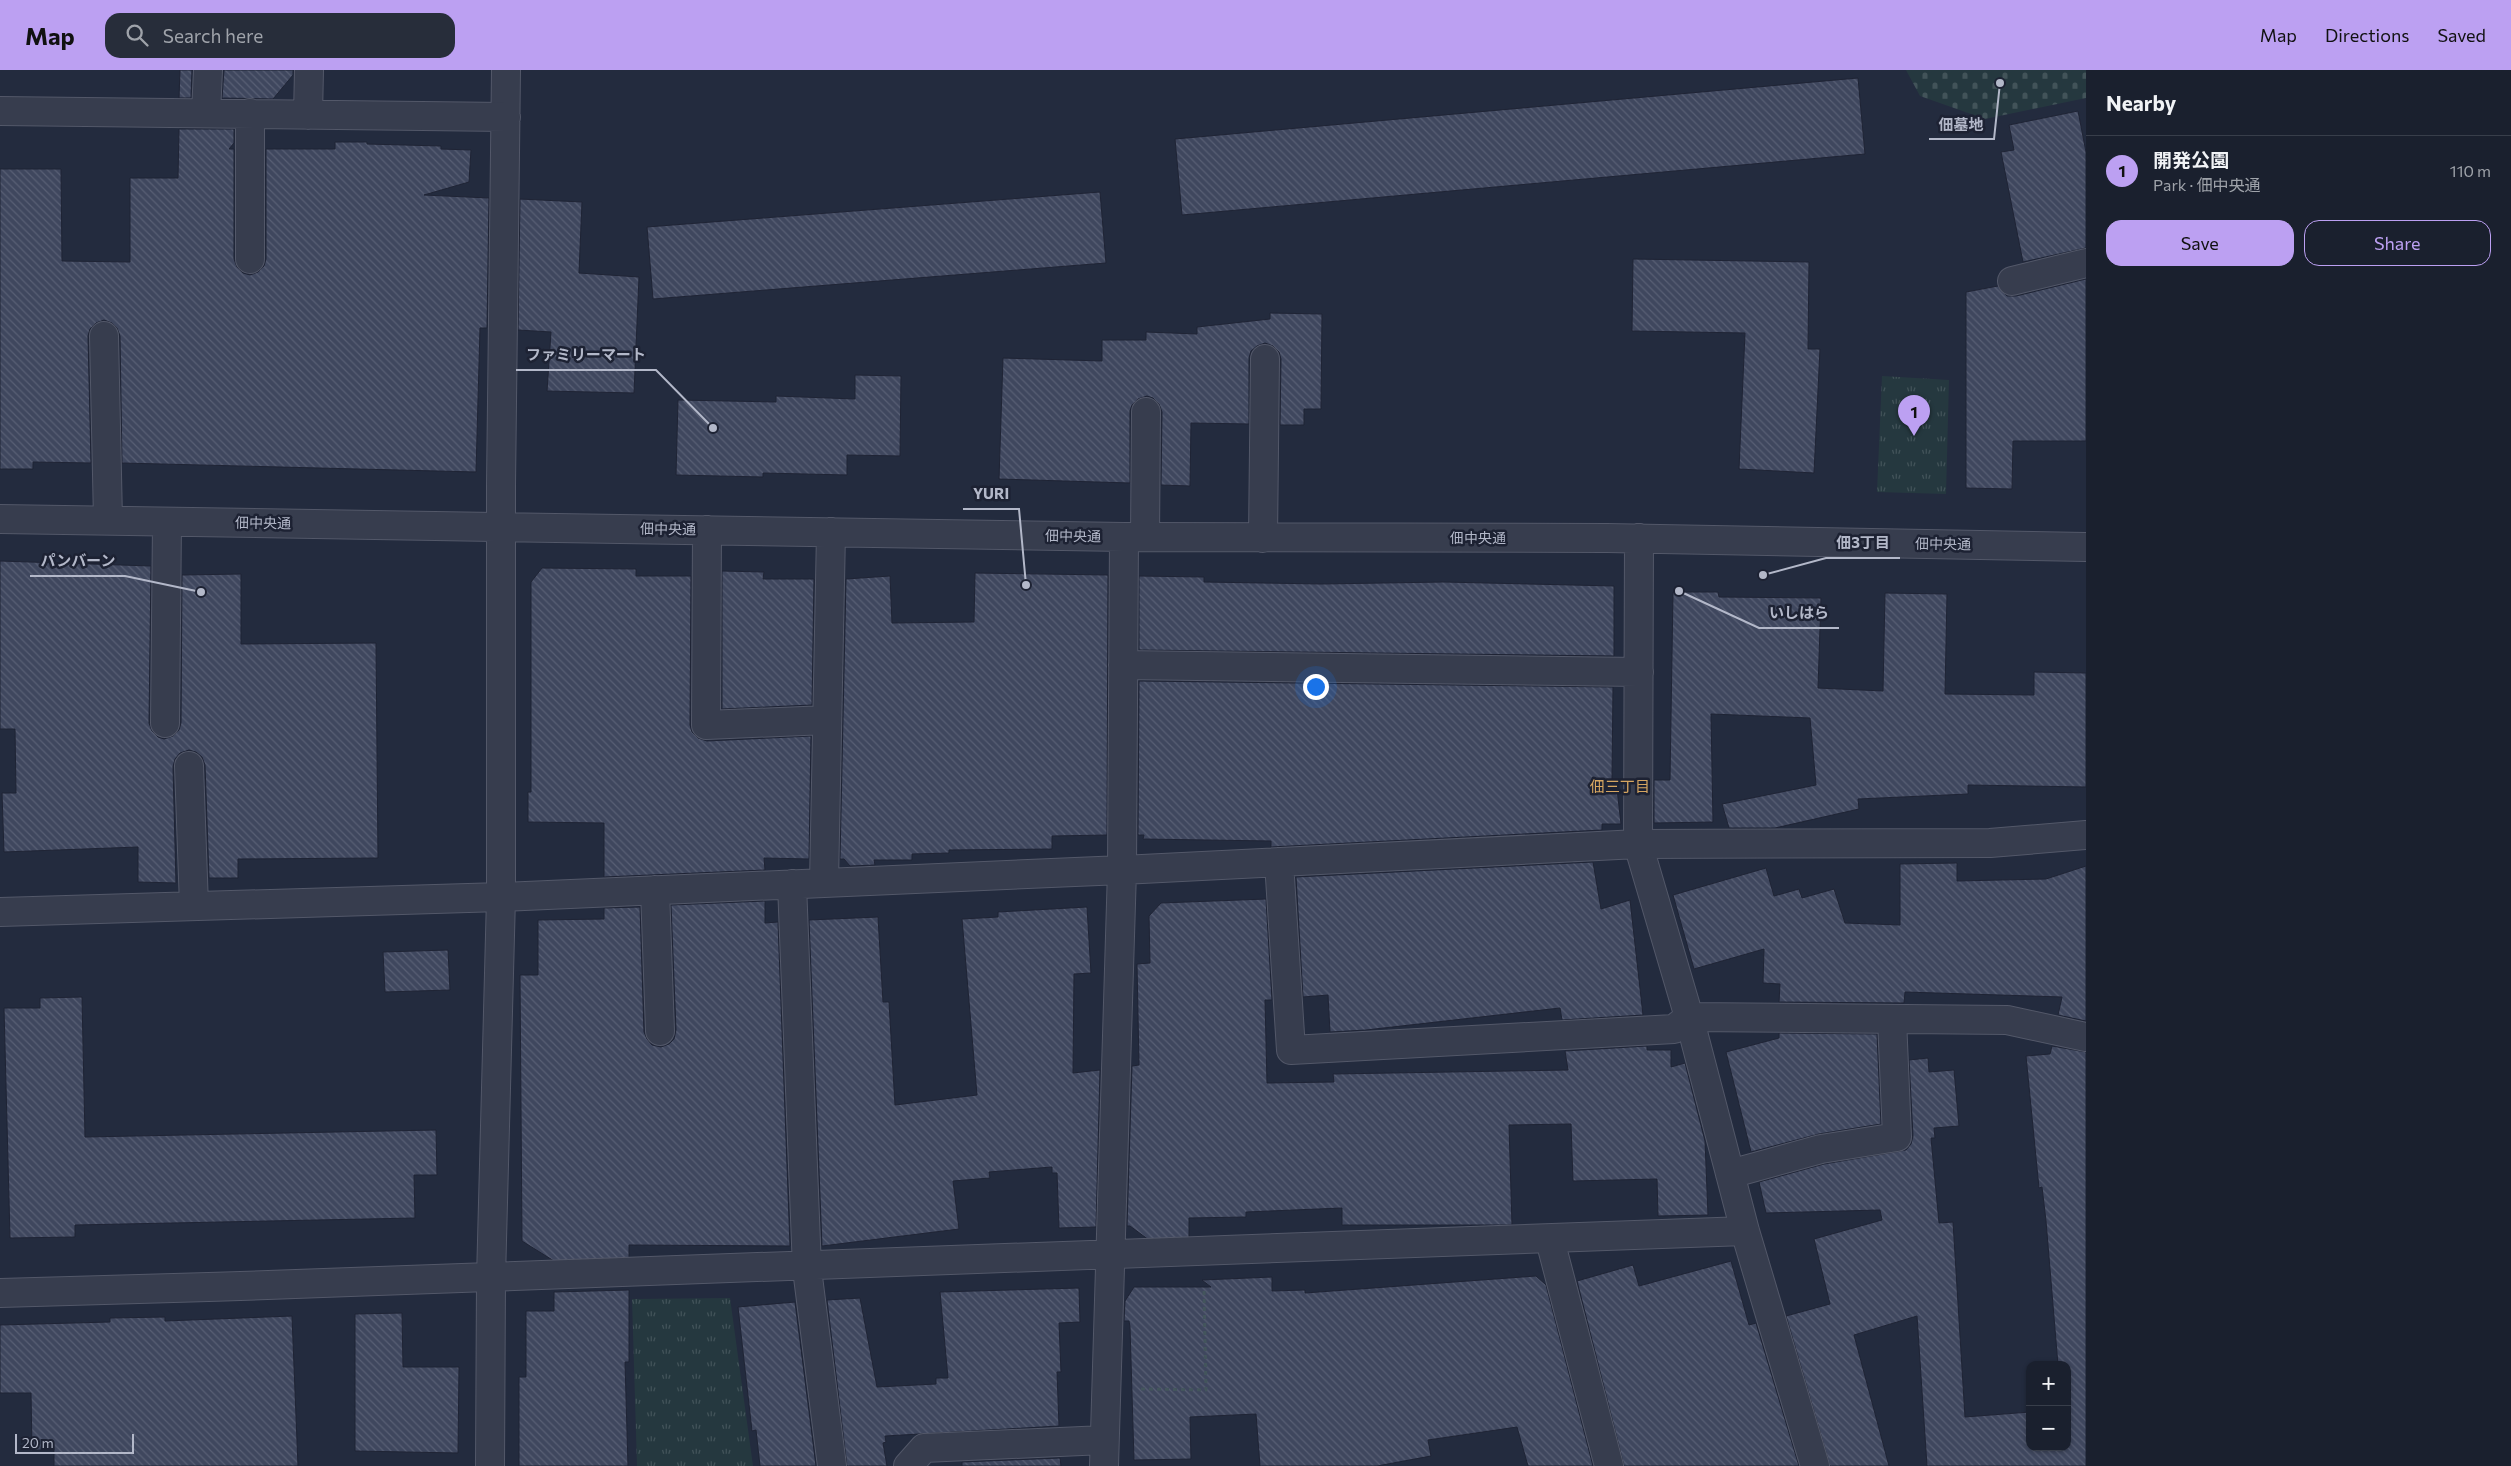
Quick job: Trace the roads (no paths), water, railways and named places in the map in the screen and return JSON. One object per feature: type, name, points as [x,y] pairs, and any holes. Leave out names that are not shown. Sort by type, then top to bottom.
[{"type":"street","points":[[206,113],[208,70]]},
{"type":"street","points":[[308,114],[309,70]]},
{"type":"street","points":[[490,1466],[491,1280],[501,897],[501,527],[506,70]]},
{"type":"street","points":[[0,111],[506,117]]},
{"type":"street","points":[[250,114],[250,259]]},
{"type":"street","points":[[2012,281],[2086,263]]},
{"type":"street","points":[[104,336],[108,520]]},
{"type":"street","points":[[1263,538],[1265,359]]},
{"type":"street","points":[[908,1466],[924,1448],[1104,1453],[1122,870],[1123,665],[1146,412]]},
{"type":"street","name":"佃中央通","points":[[0,519],[1134,537],[1639,538],[2086,547]]},
{"type":"street","points":[[165,723],[167,522]]},
{"type":"street","points":[[707,530],[706,726],[827,720]]},
{"type":"street","points":[[824,883],[831,532]]},
{"type":"street","points":[[1639,538],[1638,844],[1689,1017],[1745,1232],[1815,1466]]},
{"type":"street","points":[[1123,665],[1639,672]]},
{"type":"street","points":[[189,766],[194,906]]},
{"type":"street","points":[[0,912],[501,897],[1122,870],[1638,844],[1990,843],[2086,836]]},
{"type":"street","points":[[1279,862],[1290,1050],[1674,1029],[1689,1017],[2007,1020],[2086,1037]]},
{"type":"street","points":[[792,884],[807,1269],[832,1466]]},
{"type":"street","points":[[655,890],[660,1031]]},
{"type":"street","points":[[1730,1174],[1821,1149],[1897,1137],[1892,1019]]},
{"type":"street","points":[[0,1293],[491,1280],[1109,1259],[1745,1232]]},
{"type":"street","points":[[1550,1240],[1609,1466]]},
{"type":"place","name":"佃墓地","points":[[2000,83]]},
{"type":"place","name":"ファミリーマート","points":[[713,428]]},
{"type":"place","name":"開発公園","points":[[1914,436]]},
{"type":"place","name":"佃3丁目","points":[[1763,575]]},
{"type":"place","name":"YURI","points":[[1026,585]]},
{"type":"place","name":"いしはら","points":[[1679,591]]},
{"type":"place","name":"パンバーン","points":[[201,592]]},
{"type":"district","name":"佃三丁目","points":[[1620,787]]}]
